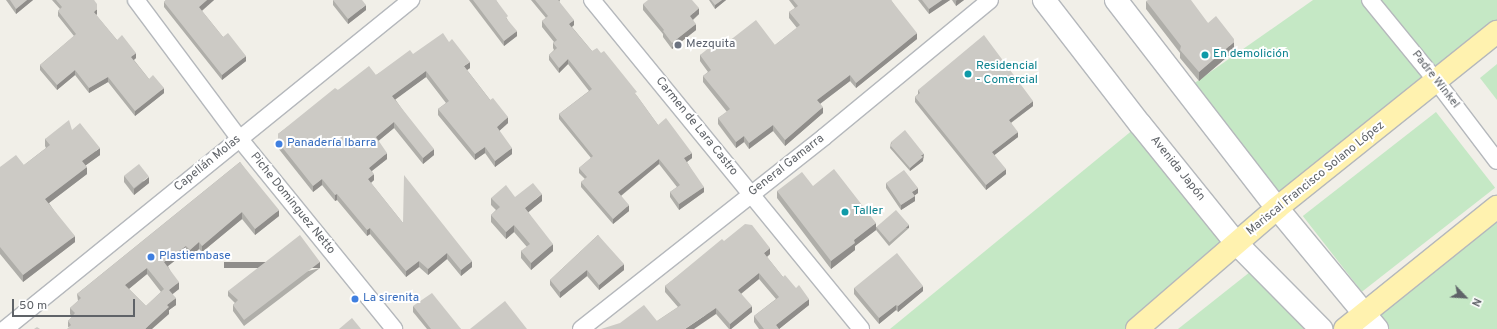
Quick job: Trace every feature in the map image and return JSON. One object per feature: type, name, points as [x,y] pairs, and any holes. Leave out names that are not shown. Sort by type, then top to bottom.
[{"type":"main road","name":"Avenida Japón","points":[[1044,0],[1140,124],[1237,244],[1321,329]]},
{"type":"main road","points":[[1116,0],[1277,208],[1371,321]]},
{"type":"main road","name":"Mariscal Francisco Solano López","points":[[1137,329],[1277,208],[1437,82],[1497,32]]},
{"type":"main road","points":[[1346,329],[1371,321],[1497,207]]},
{"type":"street","name":"Piche Dominguez Netto","points":[[136,0],[239,138],[394,329]]},
{"type":"street","name":"Capellán Molas","points":[[5,329],[411,0]]},
{"type":"street","name":"Carmen de Lara Castro","points":[[592,0],[860,329]]},
{"type":"street","name":"General Gamarra","points":[[581,329],[824,137],[990,0]]},
{"type":"street","name":"Padre Winkel","points":[[1370,0],[1437,82],[1497,161]]},
{"type":"green space","points":[[1313,0],[1497,0],[1497,32],[1277,208],[1186,89]]},
{"type":"green space","points":[[1497,64],[1497,100],[1480,78]]},
{"type":"green space","points":[[1436,112],[1495,188],[1362,292],[1303,216]]},
{"type":"green space","points":[[1140,124],[1237,244],[1137,329],[890,329]]},
{"type":"green space","points":[[1497,207],[1497,329],[1377,329],[1365,313]]},
{"type":"green space","points":[[1255,268],[1304,329],[1178,329]]},
{"type":"building","points":[[10,0],[27,0],[16,9]]},
{"type":"building","points":[[56,0],[94,0],[97,4],[97,9],[94,12],[117,40],[122,35],[136,53],[131,57],[149,79],[153,75],[164,88],[135,111],[108,77],[89,88],[75,70],[57,85],[40,65],[76,34],[58,11],[62,7]]},
{"type":"building","points":[[166,0],[207,0],[199,7],[223,37],[228,33],[246,56],[222,75],[164,2]]},
{"type":"building","points":[[333,0],[362,0],[366,5],[348,19]]},
{"type":"building","points":[[473,0],[496,0],[508,16],[506,18],[517,31],[504,41]]},
{"type":"building","points":[[535,0],[558,0],[574,20],[569,24],[592,51],[597,48],[601,53],[604,51],[637,92],[635,93],[658,125],[666,118],[692,153],[684,158],[704,187],[679,204],[670,192],[680,185],[659,159],[618,192],[629,205],[613,219],[581,182],[587,177],[579,168],[593,156],[559,114],[592,89],[568,59],[559,68],[549,55],[557,48],[553,43],[557,40],[542,21],[548,16]]},
{"type":"building","points":[[648,0],[692,0],[699,8],[690,16],[696,24],[672,43],[663,31],[664,30],[643,4]]},
{"type":"building","points":[[711,0],[722,0],[715,5]]},
{"type":"building","points":[[793,0],[891,0],[917,33],[856,83],[850,75],[817,100],[823,107],[785,140],[773,125],[749,143],[744,136],[736,142],[718,118],[730,109],[703,76],[711,70],[700,55],[720,39],[724,45],[756,20],[775,45],[800,25],[789,12],[798,6]]},
{"type":"building","points":[[922,0],[942,0],[929,9]]},
{"type":"building","points":[[1191,0],[1208,23],[1216,16],[1234,39],[1234,42],[1199,72],[1180,50],[1181,46],[1146,1]]},
{"type":"building","points":[[443,33],[449,42],[452,39],[470,62],[464,66],[490,100],[493,98],[508,117],[497,127],[512,148],[495,161],[485,147],[475,154],[438,109],[449,101],[426,71],[392,96],[434,149],[423,158],[394,122],[376,137],[387,153],[369,168],[374,174],[368,179],[403,223],[404,175],[472,261],[461,270],[447,253],[428,269],[419,261],[406,271],[370,228],[367,230],[337,194],[335,195],[322,179],[313,186],[278,142],[278,134],[335,88],[338,90],[369,66],[376,75],[410,50],[413,54]]},
{"type":"building","points":[[984,35],[1033,101],[1009,120],[1018,132],[992,152],[1006,169],[986,185],[915,97],[920,93],[918,90]]},
{"type":"building","points":[[69,120],[72,130],[80,123],[100,148],[82,161],[87,167],[45,199],[75,236],[23,275],[0,247],[0,167],[16,155],[24,165],[50,145],[45,139]]},
{"type":"building","points":[[905,130],[924,154],[921,155],[923,157],[910,168],[890,145],[892,143],[891,142]]},
{"type":"building","points":[[240,162],[279,210],[255,229],[242,212],[202,246],[199,242],[190,250],[186,246],[164,262],[179,282],[169,290],[176,298],[167,305],[169,307],[145,329],[67,329],[71,325],[68,321],[75,313],[70,308],[81,298],[77,294]],"holes":[[[147,268],[164,289],[146,306],[125,285]]]},
{"type":"building","points":[[139,164],[149,177],[134,188],[124,176]]},
{"type":"building","points":[[834,169],[876,223],[854,240],[855,243],[831,261],[777,191],[802,172],[813,186]]},
{"type":"building","points":[[904,170],[918,188],[912,192],[915,196],[901,205],[886,183]]},
{"type":"building","points":[[533,183],[542,194],[525,208],[553,244],[531,263],[521,251],[530,244],[514,225],[506,232],[491,215],[500,207],[491,198],[506,185],[515,197]]},
{"type":"building","points":[[896,210],[909,225],[889,242],[876,227]]},
{"type":"building","points":[[745,224],[752,225],[770,248],[764,253],[783,277],[785,275],[796,288],[799,285],[809,299],[776,325],[779,329],[764,329],[754,316],[779,297],[759,273],[738,290],[752,306],[730,324],[716,308],[685,329],[601,329],[620,323],[644,305],[657,321],[681,305],[665,286],[722,239],[724,241]]},
{"type":"building","points":[[300,235],[320,262],[244,320],[233,305],[238,300],[228,291]]},
{"type":"building","points":[[598,235],[624,264],[599,285],[587,270],[560,292],[550,280]]},
{"type":"building","points":[[897,253],[923,286],[898,306],[896,305],[879,318],[854,288]]},
{"type":"building","points":[[432,293],[461,329],[431,329],[413,306]]},
{"type":"building","points":[[505,301],[527,329],[470,329]]},
{"type":"building","points":[[352,318],[361,329],[339,329]]},
{"type":"place","name":"Mezquita","points":[[678,45]]},
{"type":"place","name":"En demolición","points":[[1205,55]]},
{"type":"place","name":"Residencial - Comercial","points":[[968,74]]},
{"type":"place","name":"Panadería Ibarra","points":[[279,144]]},
{"type":"place","name":"Taller","points":[[845,212]]},
{"type":"place","name":"Plastiembase","points":[[151,257]]},
{"type":"place","name":"La sirenita","points":[[355,299]]}]
